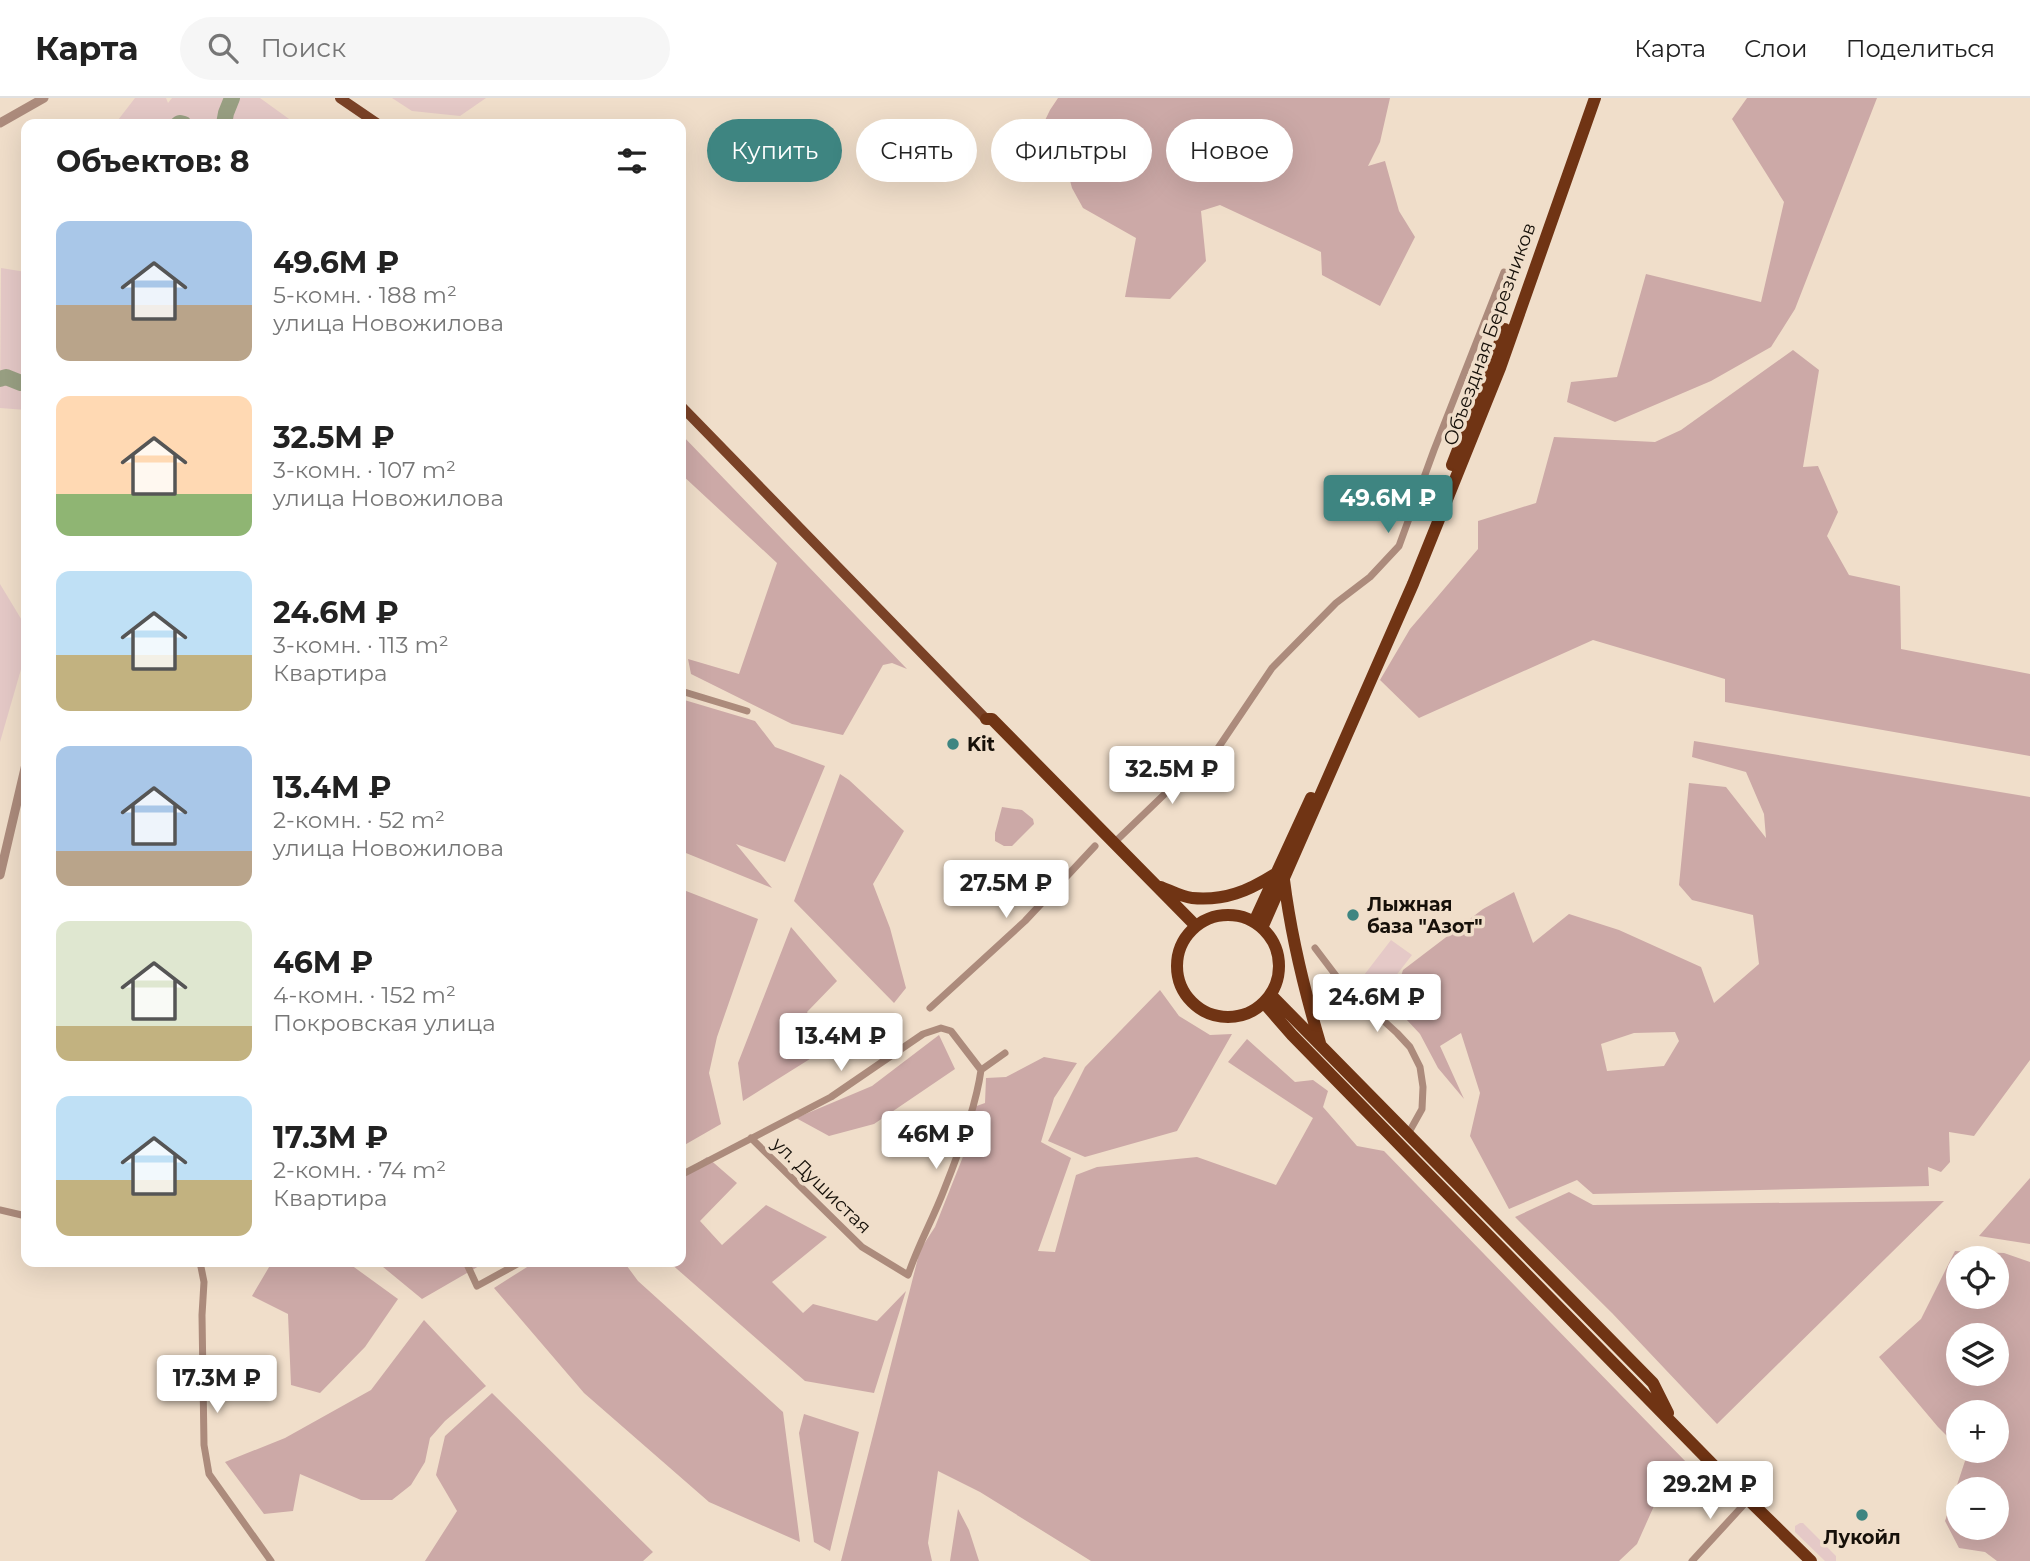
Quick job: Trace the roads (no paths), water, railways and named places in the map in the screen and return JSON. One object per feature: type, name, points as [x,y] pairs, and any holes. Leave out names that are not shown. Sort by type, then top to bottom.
[{"type":"highway","name":"Объездная Березников","points":[[1280,876],[1401,596],[1501,342],[1587,98]]},
{"type":"highway","name":"Объездная Березников","points":[[1258,925],[1413,584],[1500,369],[1595,98]]},
{"type":"highway","points":[[986,719],[992,719],[1194,928]]},
{"type":"highway","points":[[986,719],[1194,928]]},
{"type":"highway","points":[[1156,886],[1190,898],[1223,897],[1280,876],[1304,989],[1321,1047]]},
{"type":"highway","points":[[1221,915],[1238,916],[1258,925],[1276,947],[1279,963],[1278,980],[1268,1000],[1244,1015],[1227,1018],[1210,1014],[1195,1006],[1180,986],[1177,961],[1181,944],[1194,928],[1205,920],[1221,915]]},
{"type":"highway","points":[[1268,1000],[1321,1047],[1653,1383],[1675,1425]]},
{"type":"highway","points":[[1268,1000],[1292,1035],[1811,1561]]},
{"type":"main road","points":[[340,98],[371,119]]},
{"type":"main road","points":[[686,411],[986,719]]},
{"type":"street","points":[[0,122],[44,98]]},
{"type":"street","points":[[1118,839],[1171,787],[1212,757],[1272,668],[1336,603],[1370,578],[1399,546],[1504,272]]},
{"type":"street","points":[[686,693],[747,711]]},
{"type":"street","points":[[0,875],[21,785]]},
{"type":"street","points":[[930,1008],[1025,921],[1095,846]]},
{"type":"street","points":[[1315,948],[1340,981],[1410,1047],[1420,1067],[1423,1087],[1422,1109],[1408,1134]]},
{"type":"street","points":[[686,1172],[831,1097],[923,1034],[941,1028],[951,1031],[981,1070],[1004,1053]]},
{"type":"street","name":"ул. Душистая","points":[[751,1138],[862,1247],[908,1275],[914,1255],[944,1191],[978,1091],[981,1070]]},
{"type":"street","points":[[0,1210],[21,1215]]},
{"type":"street","points":[[201,1267],[204,1282],[204,1445],[209,1474],[271,1561]]},
{"type":"street","points":[[468,1267],[477,1286],[512,1267]]},
{"type":"street","points":[[1692,1561],[1749,1499]]},
{"type":"waterway","points":[[225,119],[232,98]]},
{"type":"waterway","points":[[0,379],[6,377],[21,383]]},
{"type":"place","name":"Kit","points":[[953,744]]},
{"type":"place","name":"Лыжная база \"Азот\"","points":[[1353,915]]},
{"type":"place","name":"Лукойл","points":[[1862,1515]]}]
